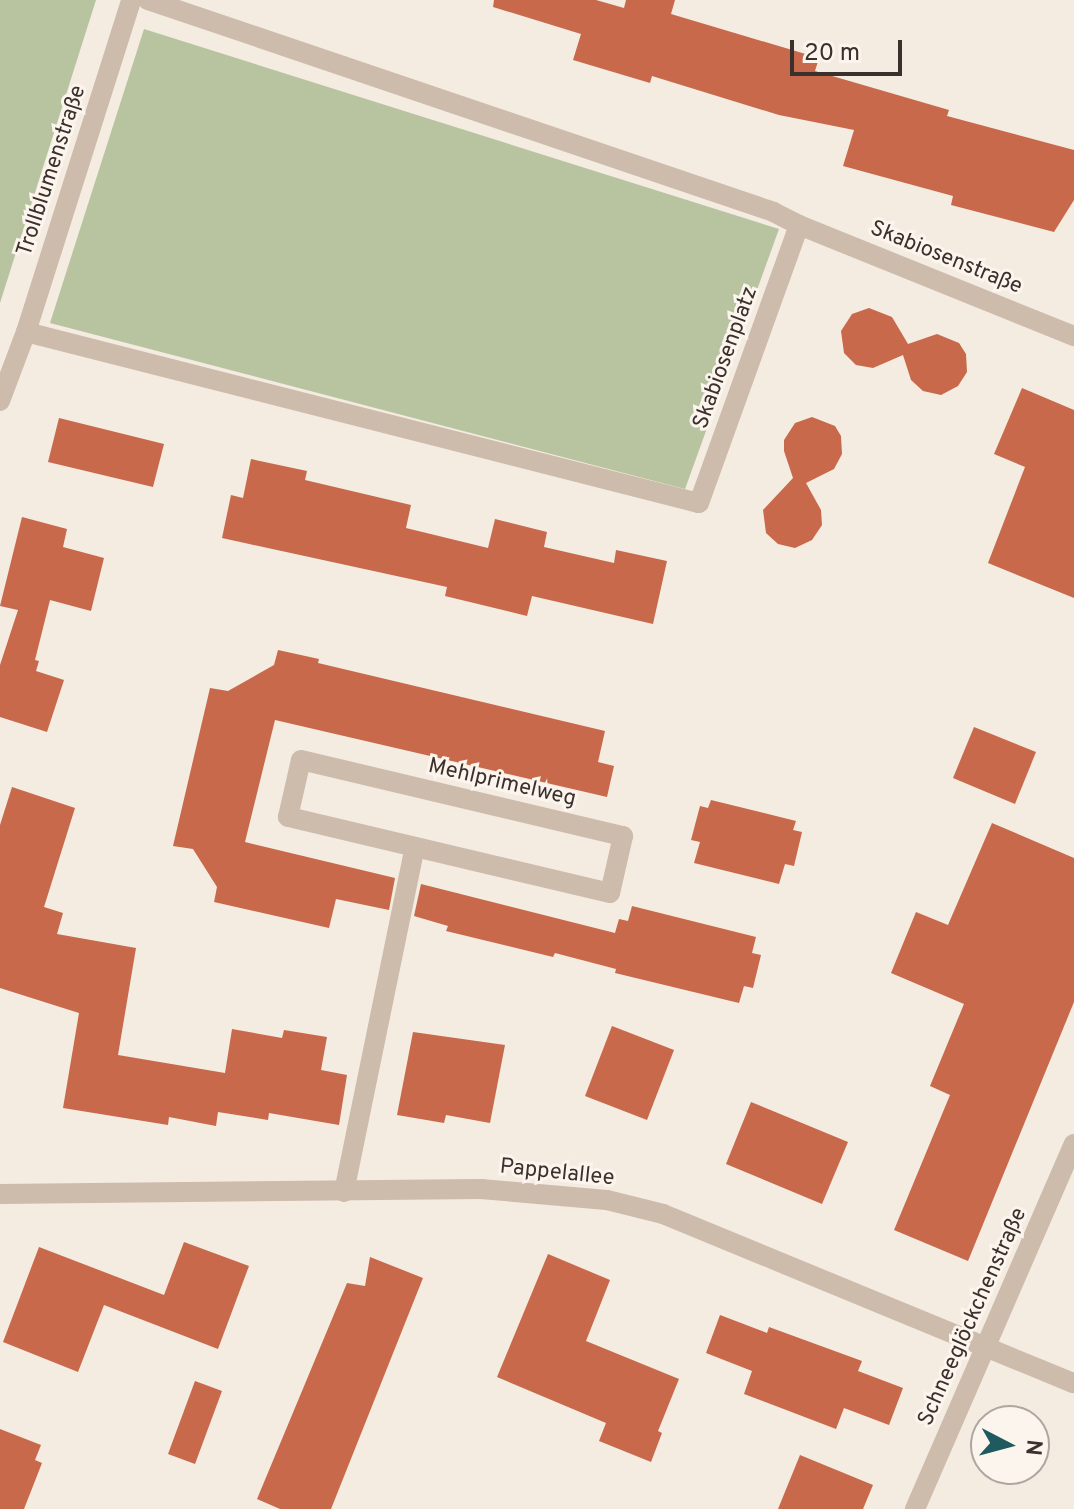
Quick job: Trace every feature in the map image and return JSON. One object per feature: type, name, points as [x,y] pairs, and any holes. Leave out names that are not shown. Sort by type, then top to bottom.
[{"type":"street","name":"Trollblumenstraße","points":[[0,401],[26,332],[131,0]]},
{"type":"street","points":[[148,0],[774,212],[799,225]]},
{"type":"street","name":"Skabiosenplatz","points":[[26,332],[699,503],[799,225]]},
{"type":"street","name":"Skabiosenstraße","points":[[799,225],[1074,336]]},
{"type":"street","name":"Mehlprimelweg","points":[[301,760],[623,836],[610,893],[415,847],[288,817],[301,760]]},
{"type":"street","points":[[344,1192],[415,847]]},
{"type":"street","name":"Schneeglöckchenstraße","points":[[915,1509],[1074,1144]]},
{"type":"street","name":"Pappelallee","points":[[0,1194],[481,1189],[607,1200],[663,1214],[1074,1383]]},
{"type":"green space","points":[[0,0],[96,0],[0,303]]},
{"type":"green space","points":[[144,29],[779,229],[685,489],[50,323]]},
{"type":"building","points":[[494,0],[596,0],[624,8],[626,0],[675,0],[671,14],[819,58],[815,71],[949,110],[947,116],[1074,150],[1074,200],[1054,232],[951,205],[953,196],[843,166],[854,130],[779,115],[652,76],[650,83],[573,60],[581,34],[493,7]]},
{"type":"building","points":[[869,308],[892,317],[908,344],[937,334],[959,343],[966,354],[967,372],[958,386],[941,395],[923,391],[911,380],[903,355],[873,368],[856,365],[844,353],[841,331],[852,314]]},
{"type":"building","points":[[1022,388],[1074,410],[1074,598],[988,563],[1025,467],[994,454]]},
{"type":"building","points":[[812,417],[835,426],[841,436],[842,454],[834,469],[806,483],[821,510],[822,525],[812,540],[795,548],[778,544],[766,533],[763,510],[793,478],[784,451],[784,440],[795,423]]},
{"type":"building","points":[[59,418],[164,444],[153,487],[48,462]]},
{"type":"building","points":[[251,459],[307,471],[305,480],[411,505],[406,528],[488,548],[495,519],[547,532],[544,547],[614,563],[616,550],[667,561],[653,624],[532,596],[527,616],[445,596],[447,587],[222,538],[231,495],[243,498]]},
{"type":"building","points":[[22,517],[67,529],[63,547],[104,558],[91,611],[50,600],[35,660],[39,661],[36,671],[64,680],[47,732],[0,717],[0,665],[18,610],[0,606]]},
{"type":"building","points":[[278,650],[319,659],[318,663],[605,731],[598,762],[614,766],[607,797],[275,720],[245,842],[395,878],[389,910],[336,899],[329,928],[214,902],[217,887],[193,849],[173,846],[210,688],[228,691],[274,665]]},
{"type":"building","points":[[974,727],[1036,752],[1015,804],[953,778]]},
{"type":"building","points":[[12,787],[75,808],[44,907],[63,913],[57,934],[136,948],[118,1055],[225,1073],[232,1029],[282,1038],[284,1030],[327,1037],[321,1070],[347,1075],[339,1125],[269,1113],[268,1120],[218,1112],[216,1126],[169,1117],[168,1125],[63,1108],[79,1013],[0,988],[0,825]]},
{"type":"building","points":[[711,800],[796,821],[793,830],[802,832],[794,866],[785,864],[779,884],[694,863],[700,842],[691,840],[700,806],[708,808]]},
{"type":"building","points":[[992,823],[1074,858],[1074,1002],[968,1261],[894,1230],[950,1095],[930,1086],[964,1004],[891,973],[916,912],[948,925]]},
{"type":"building","points":[[421,884],[615,933],[619,919],[628,921],[632,906],[756,937],[752,953],[761,955],[753,988],[744,986],[739,1003],[615,973],[616,969],[555,953],[553,957],[446,931],[448,926],[414,916]]},
{"type":"building","points":[[612,1026],[674,1050],[647,1120],[585,1096]]},
{"type":"building","points":[[413,1032],[505,1045],[490,1123],[446,1115],[444,1123],[397,1115]]},
{"type":"building","points":[[751,1102],[848,1142],[822,1204],[726,1164]]},
{"type":"building","points":[[184,1242],[249,1266],[218,1349],[104,1305],[78,1372],[3,1342],[39,1247],[164,1295]]},
{"type":"building","points":[[548,1254],[610,1280],[586,1341],[679,1379],[658,1431],[662,1433],[651,1462],[599,1441],[606,1423],[497,1377]]},
{"type":"building","points":[[370,1257],[423,1278],[331,1509],[280,1509],[257,1499],[347,1283],[365,1286]]},
{"type":"building","points":[[720,1315],[767,1333],[769,1327],[862,1361],[858,1371],[903,1388],[889,1425],[844,1408],[836,1429],[744,1394],[752,1371],[706,1353]]},
{"type":"building","points":[[195,1381],[222,1391],[195,1464],[168,1454]]},
{"type":"building","points":[[0,1429],[41,1445],[35,1460],[42,1463],[24,1509],[0,1509]]},
{"type":"building","points":[[800,1455],[873,1485],[863,1509],[778,1509]]}]
